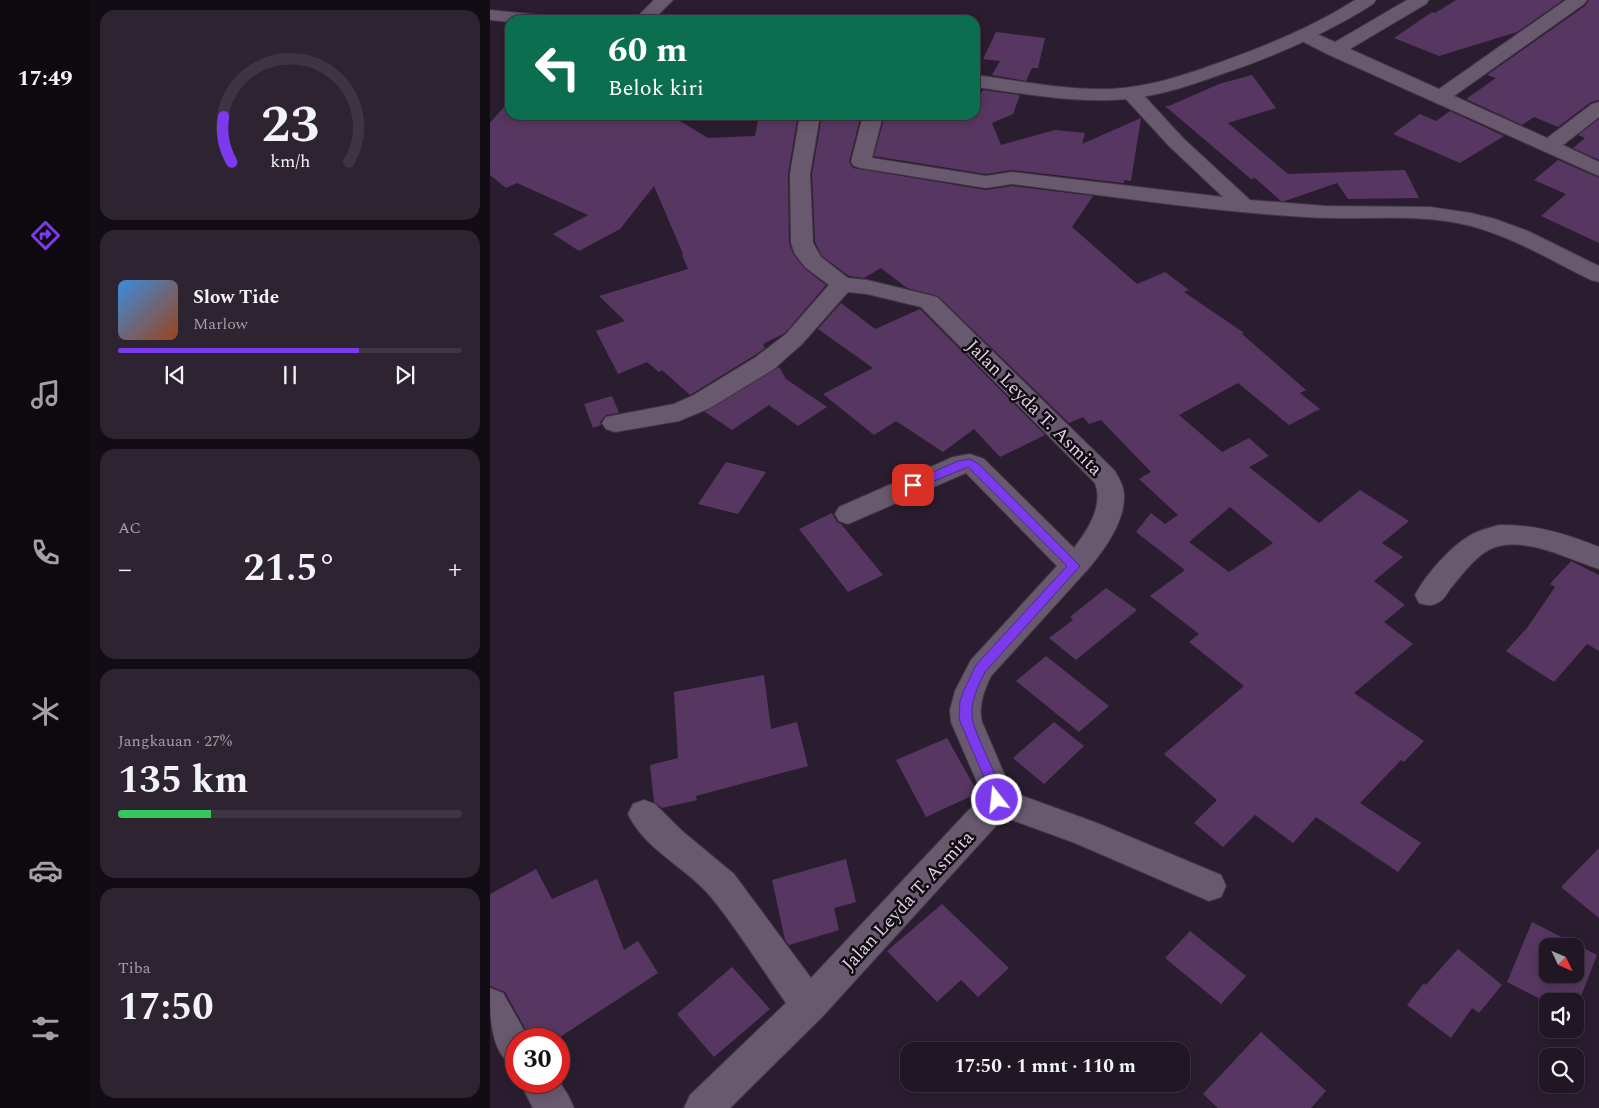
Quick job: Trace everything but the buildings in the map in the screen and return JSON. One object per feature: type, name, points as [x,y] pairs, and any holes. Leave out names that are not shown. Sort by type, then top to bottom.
[{"type":"street","points":[[648,15],[664,0]]},
{"type":"street","points":[[980,82],[1076,93],[1131,93],[1198,76],[1265,52],[1327,24],[1367,0]]},
{"type":"street","points":[[1334,50],[1420,0]]},
{"type":"street","points":[[1440,97],[1578,0]]},
{"type":"street","points":[[490,15],[505,17]]},
{"type":"street","points":[[1304,35],[1599,170]]},
{"type":"street","points":[[1131,93],[1176,142],[1242,204]]},
{"type":"street","points":[[1549,146],[1599,108]]},
{"type":"street","name":"Jalan Leyda T. Asmita","points":[[704,1108],[809,1005],[989,812],[997,800],[996,789],[965,719],[968,695],[981,668],[1087,551],[1102,526],[1109,509],[1111,486],[1105,477],[930,302],[876,289],[842,284],[813,262],[806,254],[802,243],[800,174],[809,120]]},
{"type":"street","points":[[872,120],[861,162],[986,182],[997,182],[1012,178],[1308,212],[1437,213],[1472,219],[1501,229],[1599,275]]},
{"type":"street","points":[[615,423],[679,412],[701,402],[766,363],[794,339],[842,284]]},
{"type":"street","points":[[848,514],[962,464],[970,463],[1074,566]]},
{"type":"street","points":[[1429,595],[1468,552],[1486,539],[1501,535],[1519,535],[1550,542],[1580,550],[1599,559]]},
{"type":"street","points":[[997,800],[1086,832],[1209,886]]},
{"type":"street","points":[[644,814],[669,840],[722,884],[809,1005]]},
{"type":"street","points":[[490,1005],[505,1031]]},
{"type":"street","points":[[545,1093],[555,1108]]},
{"type":"route","points":[[913,485],[962,464],[970,463],[1074,566],[981,668],[966,701],[965,719],[996,789],[997,800]]}]
